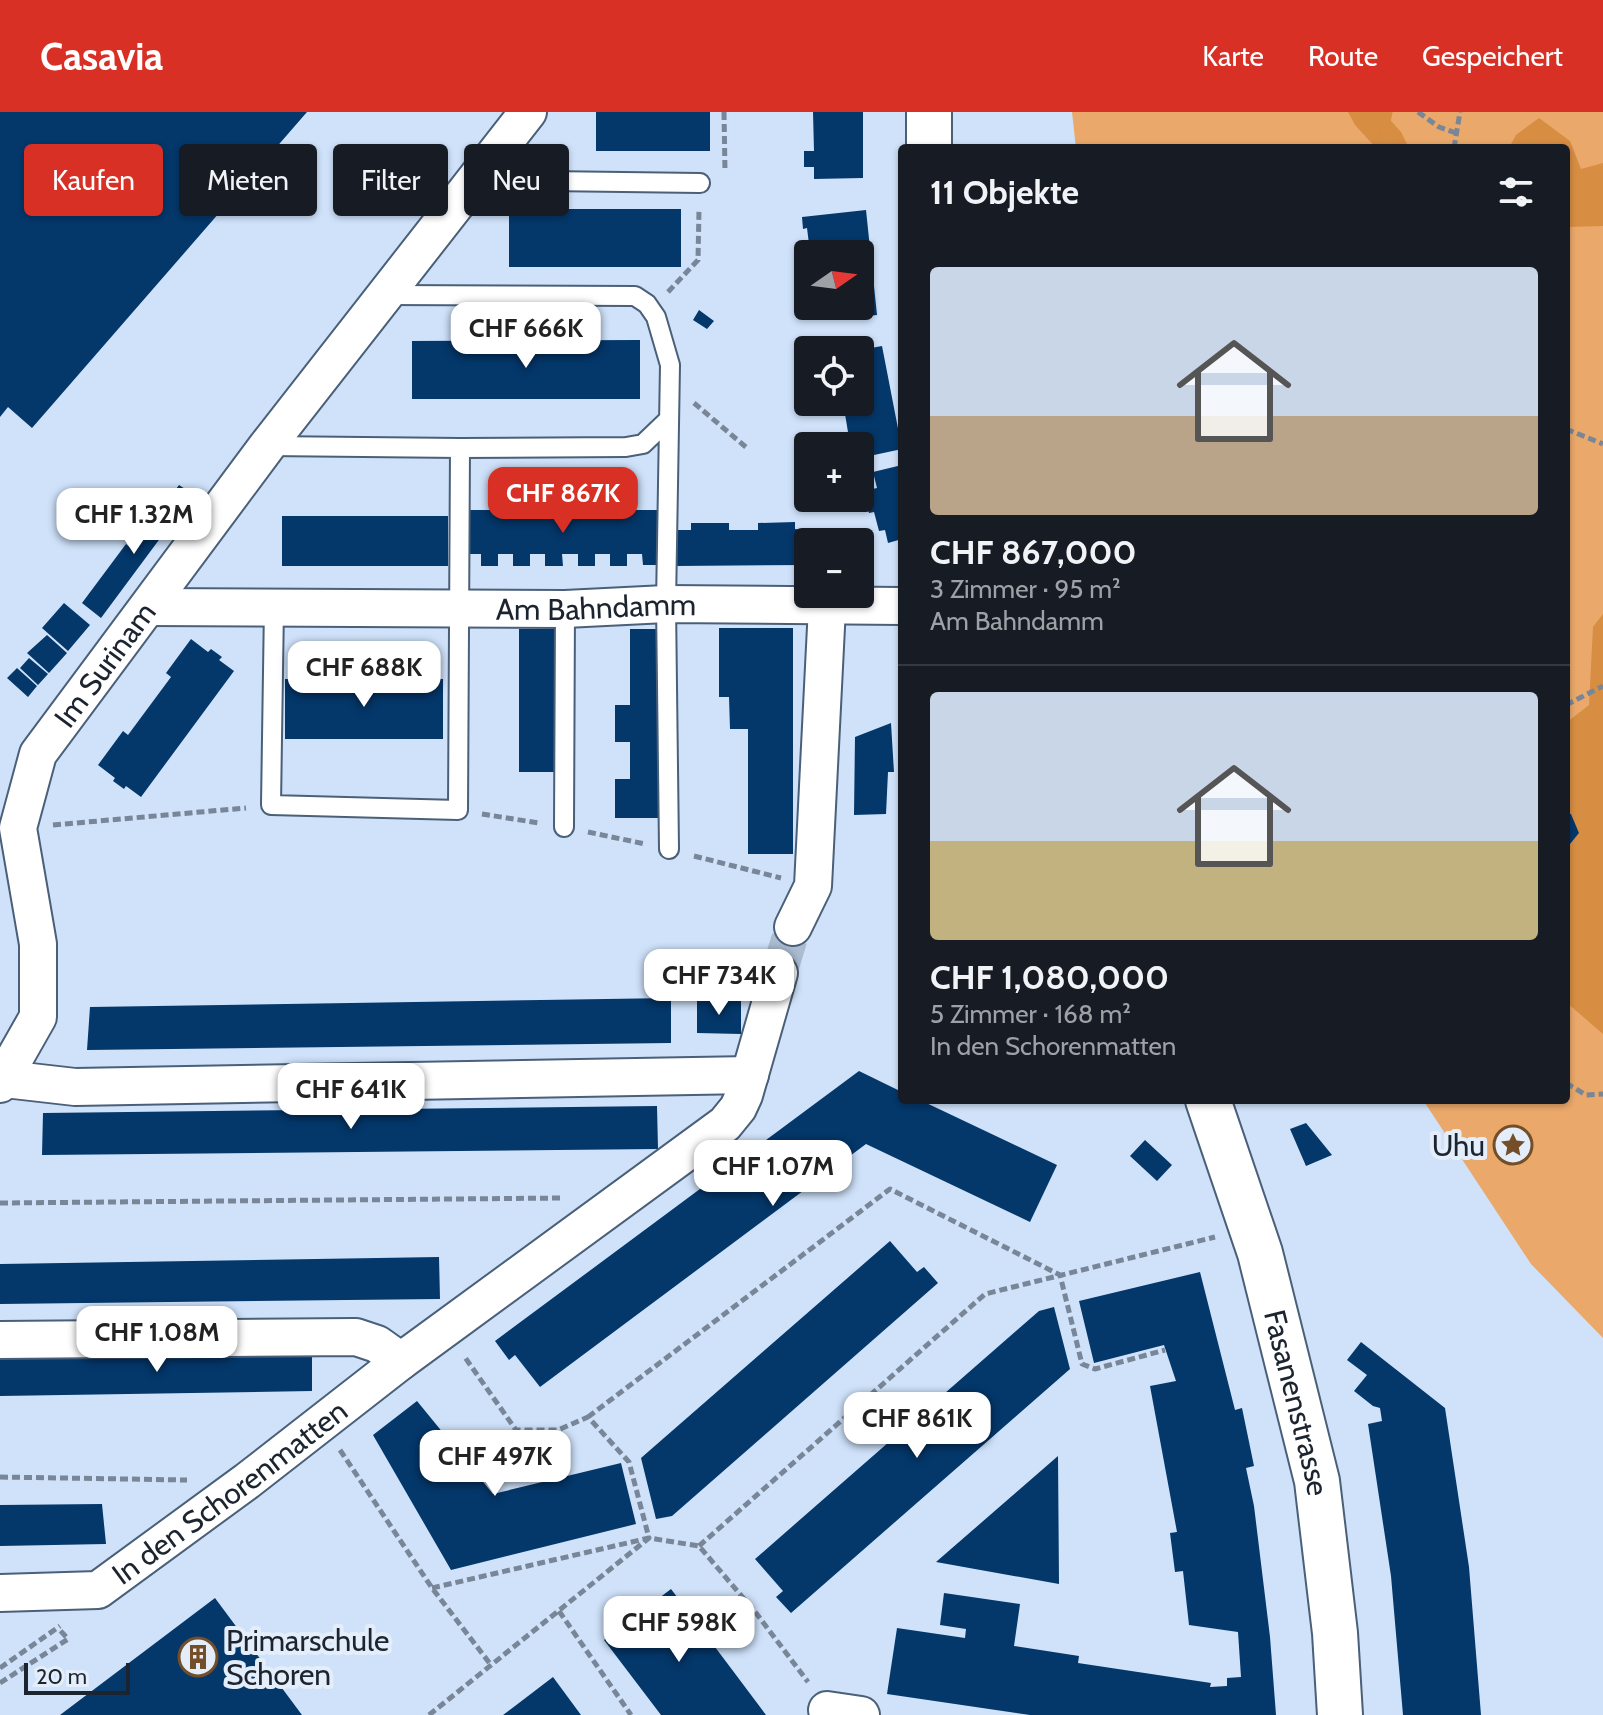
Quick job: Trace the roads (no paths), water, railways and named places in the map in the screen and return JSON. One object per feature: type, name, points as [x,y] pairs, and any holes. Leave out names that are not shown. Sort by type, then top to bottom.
[{"type":"main road","points":[[929,112],[929,144]]},
{"type":"main road","name":"Fasanenstrasse","points":[[1209,1104],[1260,1253],[1317,1481],[1335,1633],[1340,1715]]},
{"type":"street","name":"Im Surinam","points":[[503,144],[528,112]]},
{"type":"street","name":"Im Surinam","points":[[2,1081],[38,1017],[38,944],[14,814],[38,754],[267,446],[464,193]]},
{"type":"street","name":"Am Bahndamm","points":[[148,607],[565,609],[666,604],[794,606]]},
{"type":"street","name":"Am Bahndamm","points":[[874,606],[898,606]]},
{"type":"street","points":[[793,927],[813,886],[827,608]]},
{"type":"street","name":"In den Schorenmatten","points":[[0,1593],[98,1590],[247,1481],[401,1361],[725,1124],[738,1108],[750,1075],[779,973]]},
{"type":"street","points":[[2,1081],[75,1087],[750,1075]]},
{"type":"street","points":[[0,1340],[356,1337],[377,1344],[401,1361]]},
{"type":"lane","points":[[569,181],[700,183]]},
{"type":"lane","points":[[385,295],[635,296],[656,317],[670,365],[666,604],[669,849]]},
{"type":"lane","points":[[267,446],[634,446],[643,444],[667,421]]},
{"type":"lane","points":[[274,606],[271,805],[458,810],[460,448]]},
{"type":"lane","points":[[564,827],[565,609]]},
{"type":"waterway","points":[[1387,112],[1384,127],[1390,144]]},
{"type":"tunnel","points":[[779,973],[793,927]]},
{"type":"place","name":"Uhu","points":[[1513,1145]]},
{"type":"place","name":"Primarschule Schoren","points":[[198,1657]]}]
